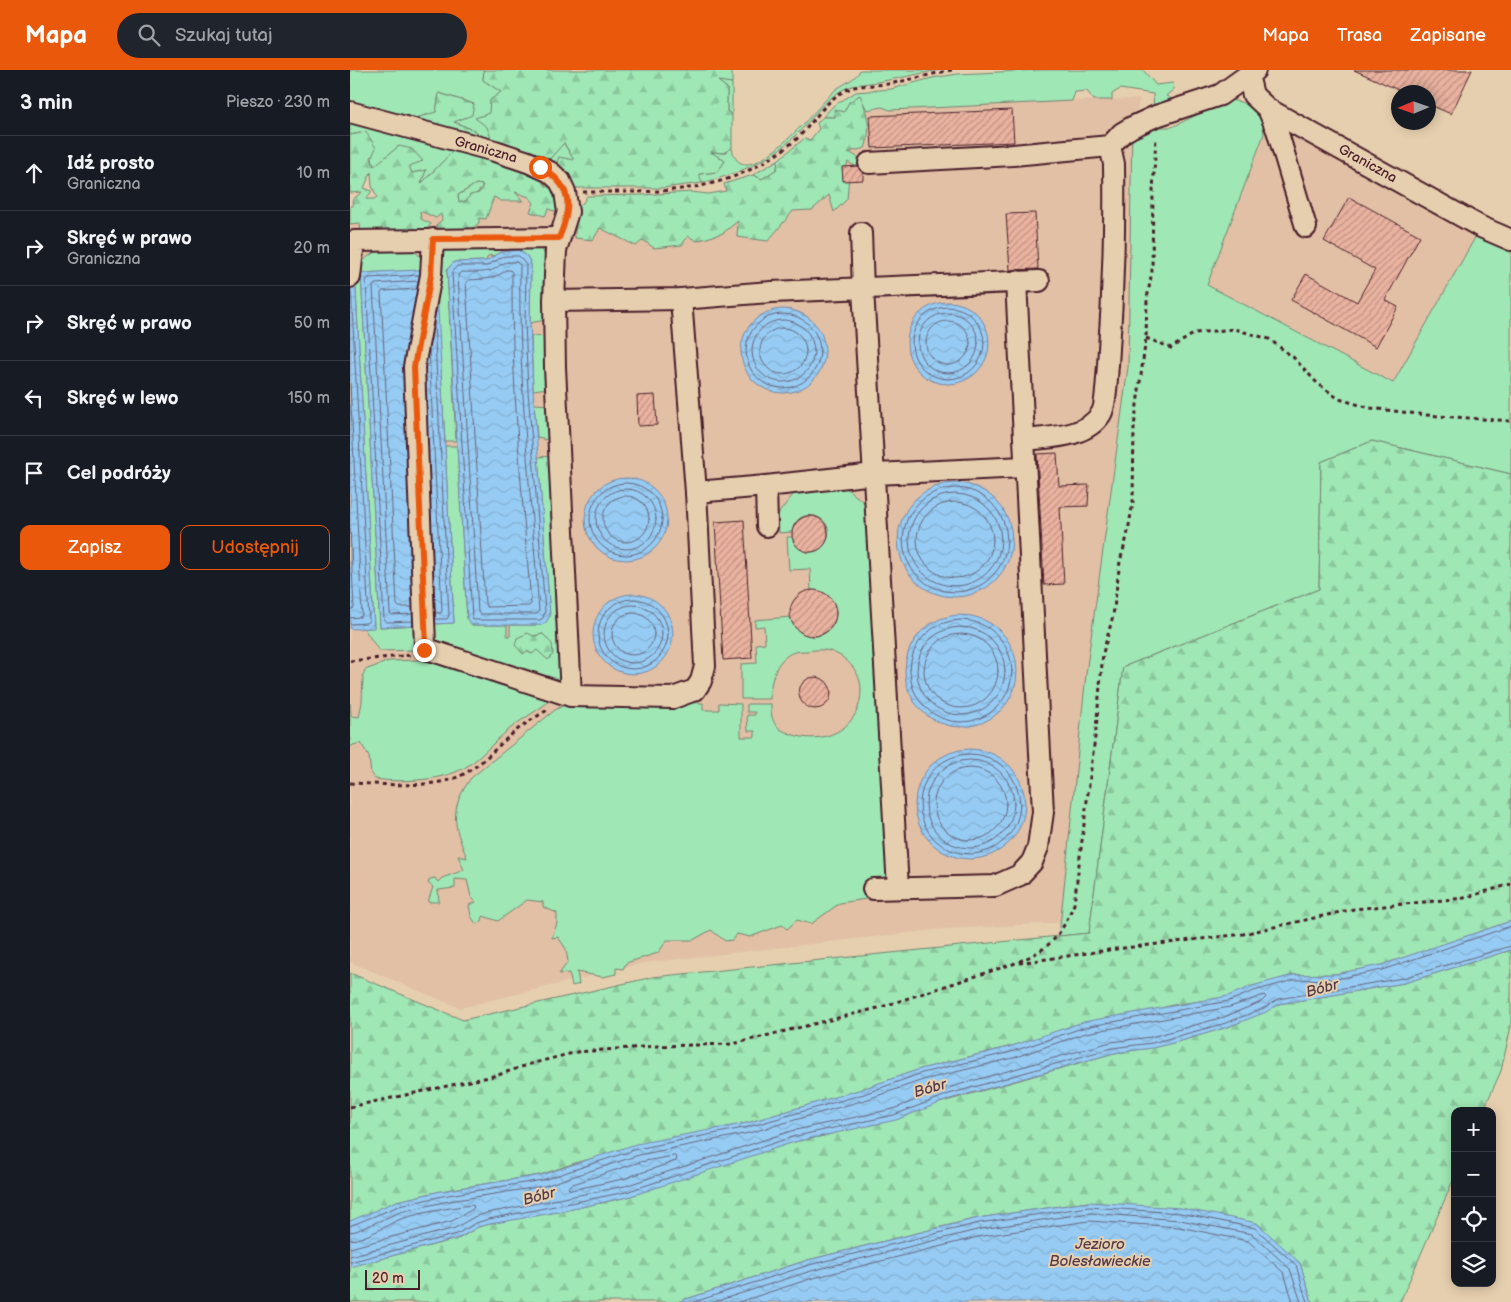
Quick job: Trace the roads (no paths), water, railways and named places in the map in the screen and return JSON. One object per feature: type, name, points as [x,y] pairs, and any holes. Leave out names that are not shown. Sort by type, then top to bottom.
[{"type":"street","name":"Graniczna","points":[[1252,73],[1253,95],[1268,109],[1481,227],[1511,240]]},
{"type":"street","points":[[869,162],[1013,155],[1110,146],[1122,133],[1156,116],[1220,94],[1252,73]]},
{"type":"street","points":[[1268,109],[1277,130],[1306,227]]},
{"type":"street","name":"Graniczna","points":[[350,112],[495,151],[550,172],[560,181],[565,192],[568,212],[559,238]]},
{"type":"street","points":[[1025,440],[1062,436],[1086,428],[1102,413],[1106,386],[1113,277],[1114,164],[1110,146]]},
{"type":"street","points":[[861,234],[898,888]]},
{"type":"street","points":[[350,276],[354,241],[559,238],[555,259],[555,367],[570,696]]},
{"type":"street","points":[[433,239],[431,275],[414,367],[426,647],[570,696],[673,698],[695,690],[701,681],[705,666],[696,492],[681,299]]},
{"type":"street","points":[[873,889],[995,886],[1020,875],[1032,862],[1038,847],[1043,812],[1016,281]]},
{"type":"street","points":[[554,301],[681,299],[770,283],[863,288],[1039,281]]},
{"type":"street","points":[[696,492],[875,474],[1025,467]]},
{"type":"street","points":[[766,486],[767,526]]},
{"type":"water","points":[[519,250],[527,256],[531,264],[530,323],[533,390],[550,616],[541,625],[472,625],[467,619],[447,270],[454,262],[486,261],[501,252]]},
{"type":"water","points":[[436,269],[454,623],[380,627],[361,273]]},
{"type":"water","points":[[355,273],[374,628],[350,629],[350,274]]},
{"type":"water","points":[[948,302],[964,305],[977,314],[986,327],[989,343],[986,359],[977,372],[964,381],[948,384],[932,381],[919,372],[910,359],[907,343],[910,327],[919,314],[932,305]]},
{"type":"water","points":[[783,309],[799,312],[813,321],[822,335],[825,351],[822,367],[813,381],[799,390],[783,393],[767,390],[753,381],[744,367],[741,351],[744,335],[753,321],[767,312]]},
{"type":"water","points":[[618,478],[634,478],[649,485],[660,496],[667,511],[664,535],[655,548],[634,560],[618,560],[603,553],[592,542],[585,527],[585,511],[592,496],[603,485]]},
{"type":"water","points":[[955,483],[977,487],[995,500],[1008,518],[1012,540],[1008,562],[995,580],[977,593],[955,597],[933,593],[915,580],[902,562],[898,540],[902,518],[915,500],[933,487]]},
{"type":"water","points":[[633,594],[648,597],[661,606],[670,619],[673,634],[670,649],[661,662],[648,671],[633,674],[618,671],[605,662],[596,649],[593,634],[596,619],[605,606],[618,597]]},
{"type":"water","points":[[961,615],[982,620],[1000,632],[1012,650],[1017,671],[1012,692],[1000,710],[982,722],[961,727],[940,722],[922,710],[910,692],[905,671],[910,650],[922,632],[940,620]]},
{"type":"water","points":[[970,749],[991,753],[1009,765],[1021,783],[1025,804],[1021,825],[1009,843],[991,855],[970,859],[949,855],[931,843],[919,825],[915,804],[919,783],[931,765],[949,753]]},
{"type":"water","name":"Bóbr","points":[[1511,921],[1511,950],[1404,983],[1279,1004],[1266,1012],[1228,1027],[1181,1041],[1153,1048],[1114,1053],[950,1099],[896,1120],[794,1142],[628,1197],[478,1227],[459,1238],[350,1267],[350,1221],[397,1201],[441,1191],[541,1175],[636,1144],[747,1123],[862,1089],[920,1069],[1009,1047],[1083,1022],[1228,996],[1252,986],[1293,975],[1335,974],[1381,965]]},
{"type":"water","name":"Jezioro Bolesławieckie","points":[[1088,1202],[1181,1208],[1257,1223],[1300,1263],[1312,1302],[677,1302],[808,1260],[978,1218]]}]
